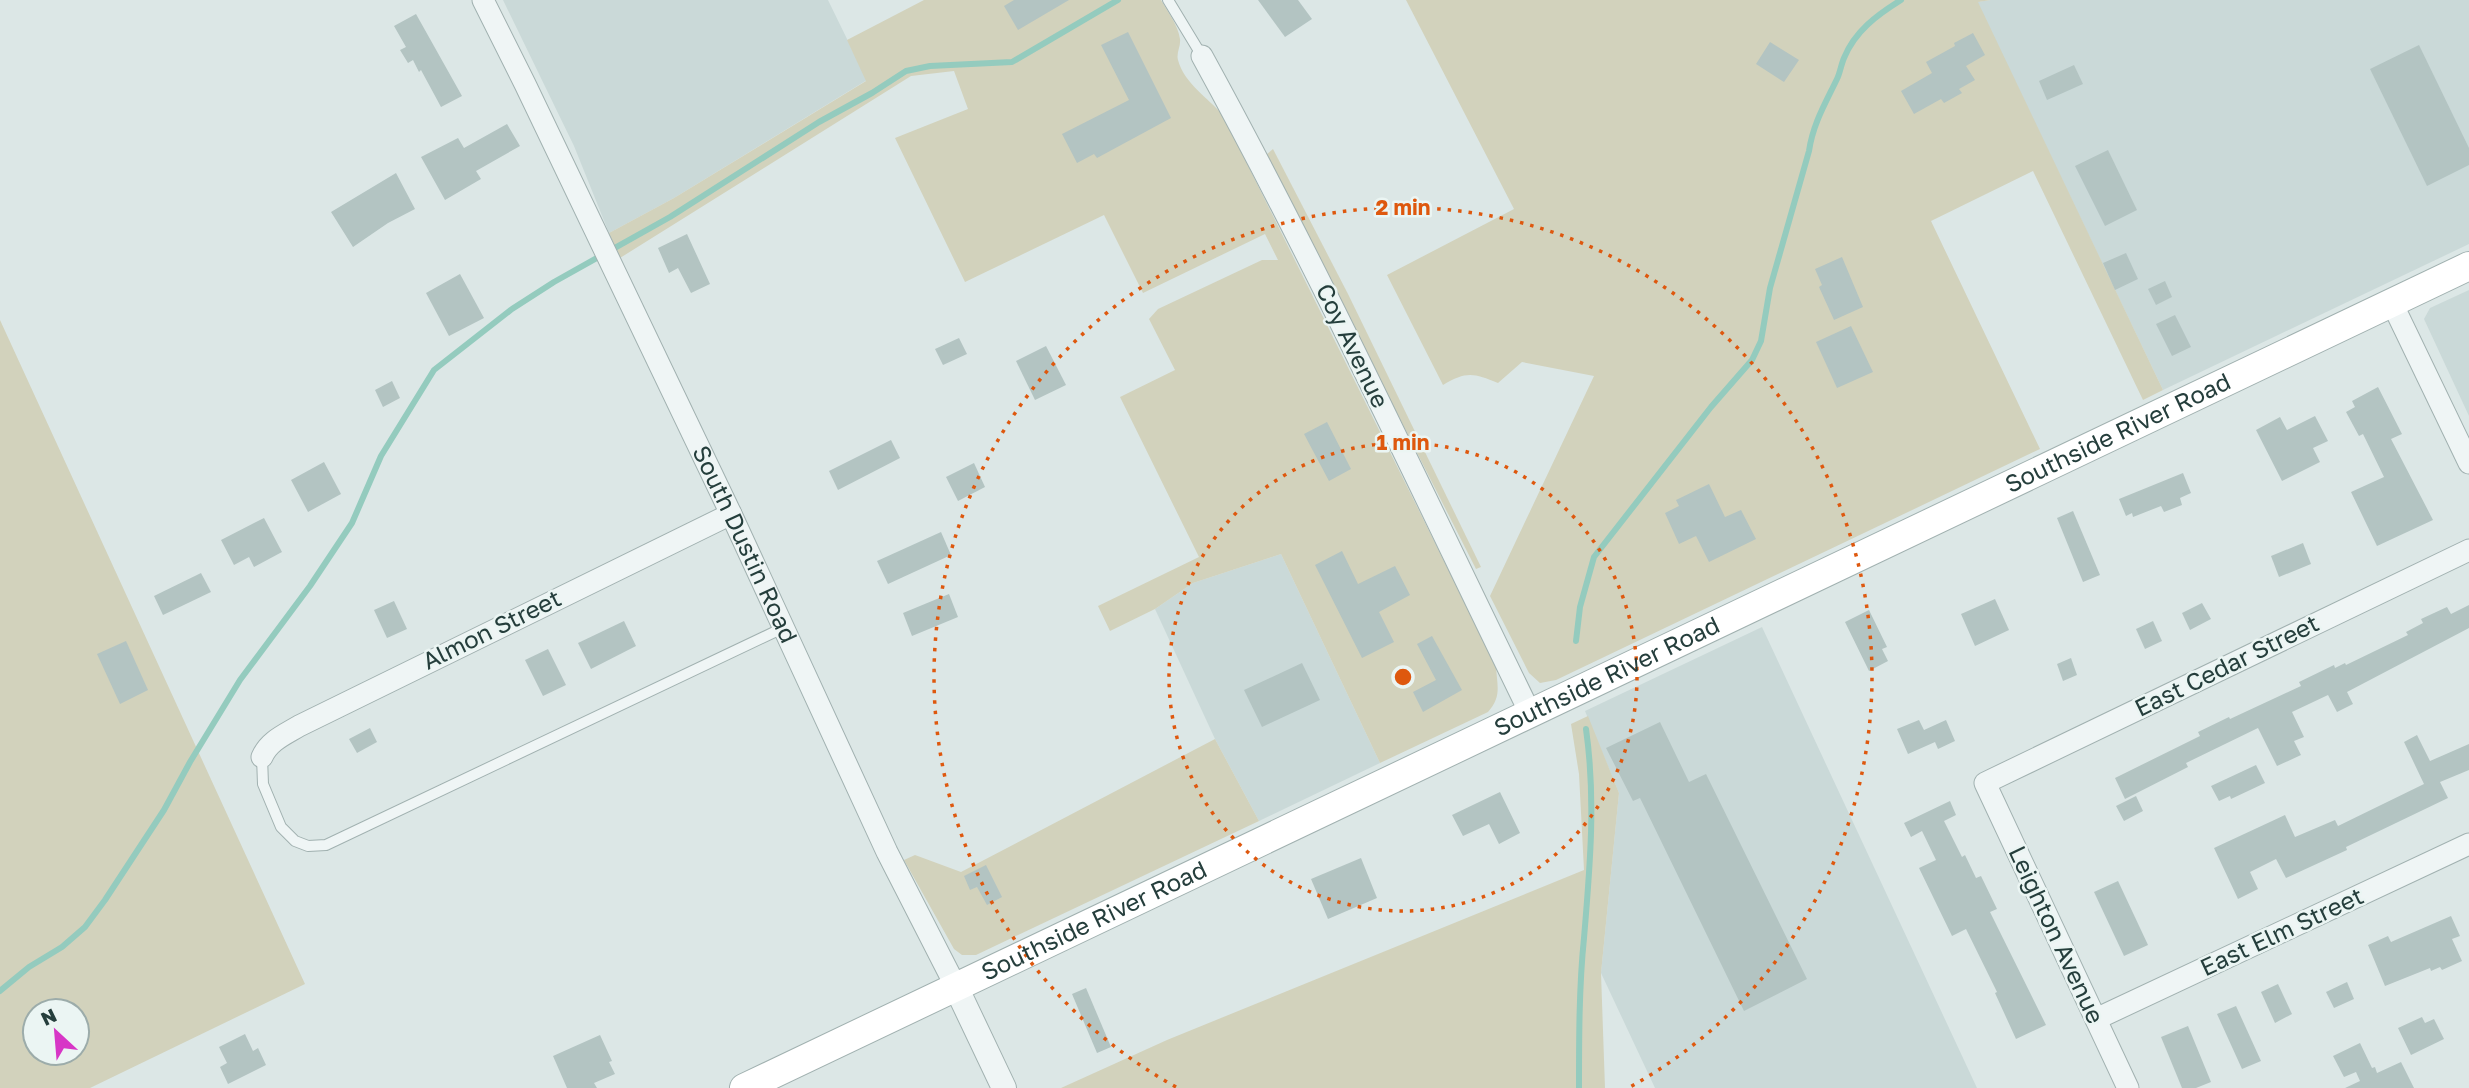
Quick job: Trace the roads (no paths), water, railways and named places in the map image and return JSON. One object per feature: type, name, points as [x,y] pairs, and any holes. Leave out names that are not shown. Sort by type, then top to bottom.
[{"type":"main road","name":"Southside River Road","points":[[744,1088],[2469,266]]},
{"type":"street","name":"South Dustin Road","points":[[482,0],[525,84],[785,627],[887,852],[957,988],[1004,1088]]},
{"type":"street","name":"Coy Avenue","points":[[1202,56],[1321,282],[1531,715]]},
{"type":"street","points":[[2392,303],[2469,463]]},
{"type":"street","name":"Almon Street","points":[[262,757],[266,748],[275,740],[299,726],[731,514]]},
{"type":"street","name":"East Cedar Street","points":[[1985,783],[2469,550]]},
{"type":"street","name":"Leighton Avenue","points":[[1985,783],[2128,1088]]},
{"type":"street","name":"East Elm Street","points":[[2095,1019],[2469,844]]},
{"type":"lane","points":[[1168,0],[1202,56]]},
{"type":"lane","points":[[262,757],[263,784],[281,827],[295,841],[308,846],[326,845],[785,627]]},
{"type":"waterway","points":[[0,991],[29,967],[62,947],[85,927],[105,900],[164,810],[240,680],[310,586],[352,523],[381,456],[434,370],[512,309],[554,282],[670,217],[819,122],[906,71],[930,66],[1012,62],[1118,0]]},
{"type":"waterway","points":[[1576,641],[1580,607],[1594,557],[1711,407],[1752,360],[1761,341],[1770,288],[1820,114],[1854,40],[1875,18],[1901,0]]},
{"type":"waterway","points":[[1579,1088],[1580,994],[1591,833],[1591,781],[1586,729]]}]
